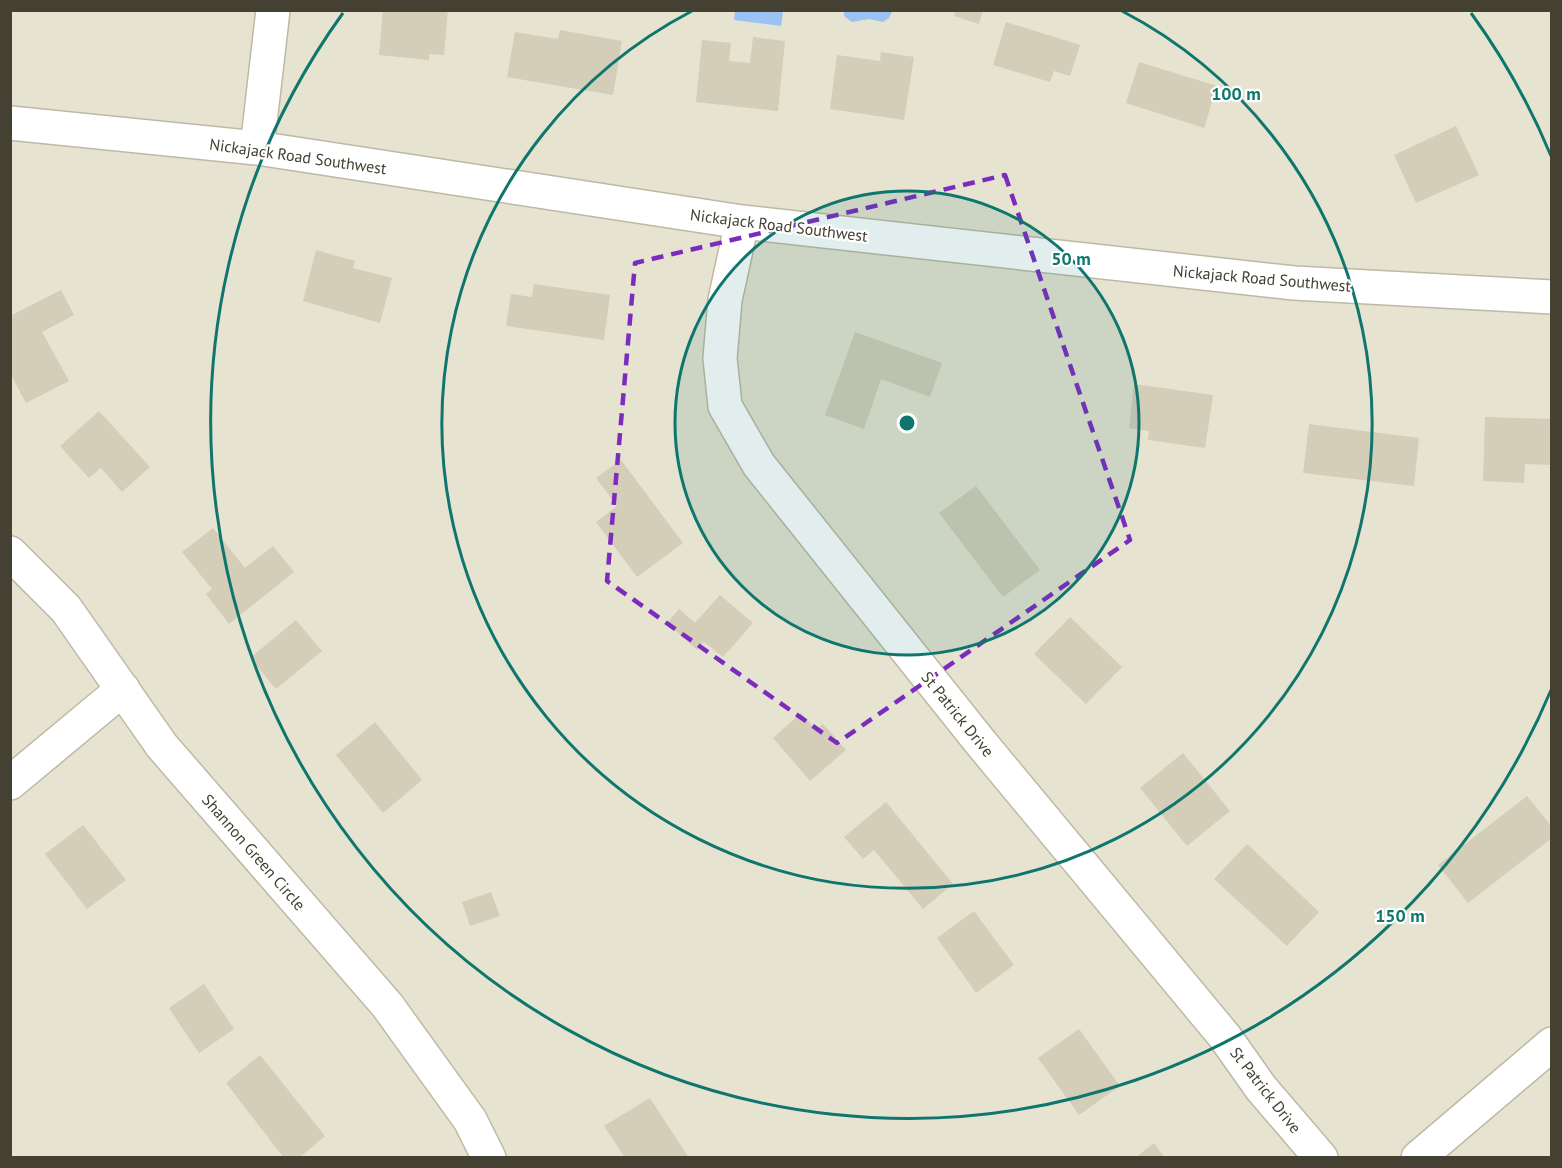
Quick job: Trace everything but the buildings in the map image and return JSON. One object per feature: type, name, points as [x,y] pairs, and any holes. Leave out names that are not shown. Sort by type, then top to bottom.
[{"type":"street","points":[[257,148],[273,10]]},
{"type":"street","name":"Nickajack Road Southwest","points":[[10,123],[257,148],[742,222],[1294,283],[1551,297]]},
{"type":"street","name":"St Patrick Drive","points":[[742,222],[725,300],[720,358],[725,406],[759,465],[981,743],[1225,1037],[1262,1088],[1321,1158]]},
{"type":"street","name":"Shannon Green Circle","points":[[10,553],[66,609],[162,746],[387,1005],[470,1120],[489,1158]]},
{"type":"street","points":[[10,783],[123,689]]},
{"type":"street","points":[[1418,1158],[1551,1044]]},
{"type":"highlighted area","points":[[1005,175],[1130,540],[837,743],[607,581],[635,263]]},
{"type":"shaded area","points":[[11,11],[1551,11],[1551,1157],[11,1157]]},
{"type":"water","points":[[844,10],[892,11],[889,18],[883,22],[869,19],[852,22],[844,16]]},
{"type":"water","points":[[735,11],[783,11],[781,26],[734,20]]}]
